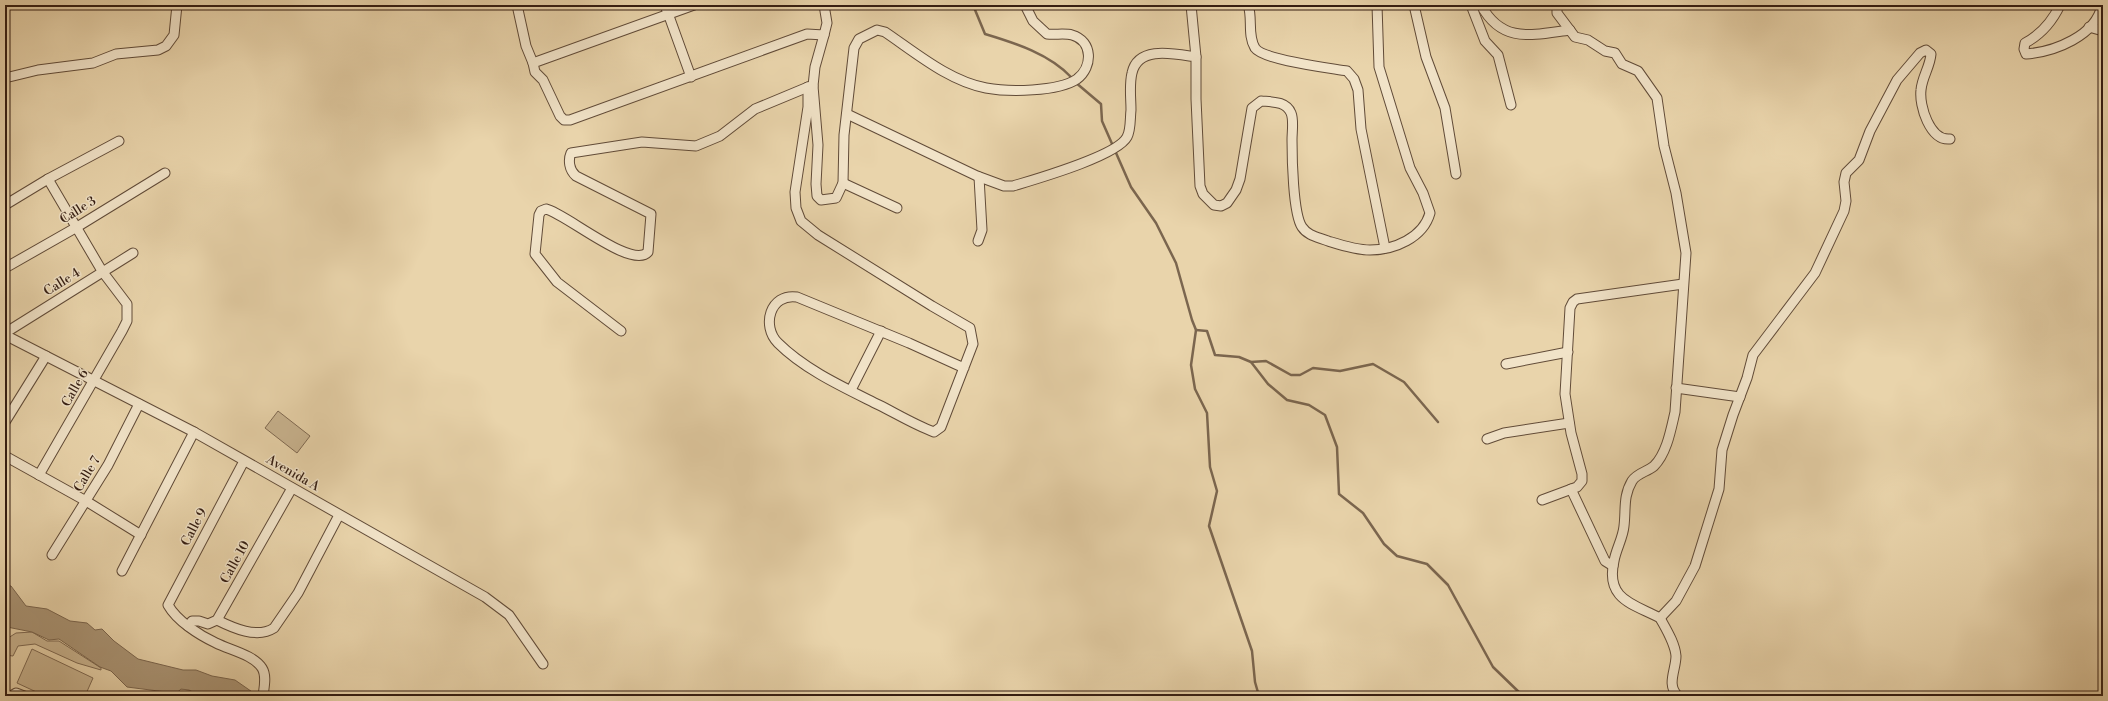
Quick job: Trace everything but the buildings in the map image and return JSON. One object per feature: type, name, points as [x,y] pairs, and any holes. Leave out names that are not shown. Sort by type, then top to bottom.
[{"type":"street","points":[[5,78],[38,70],[93,63],[116,54],[158,50],[166,46],[174,35],[177,5]]},
{"type":"street","points":[[517,5],[526,46],[535,72],[543,80],[560,116],[564,120],[570,120],[807,34],[824,35]]},
{"type":"street","points":[[665,5],[691,77]]},
{"type":"street","points":[[533,63],[694,5]]},
{"type":"street","points":[[824,5],[827,23],[816,61],[811,86],[795,192],[796,208],[801,221],[818,235],[938,310],[970,328],[973,344],[964,368],[941,426],[934,432],[850,390],[808,366],[776,342],[769,326],[770,313],[778,301],[787,295],[796,297],[881,331],[964,368]]},
{"type":"street","points":[[811,86],[818,145],[816,184],[817,196],[821,200],[836,198],[843,183],[844,135],[854,48],[859,39],[877,30],[885,32],[958,79],[987,88],[1037,89],[1072,81],[1083,72],[1089,62],[1088,51],[1084,42],[1072,35],[1047,34],[1033,21],[1025,5]]},
{"type":"street","points":[[1191,5],[1196,57],[1200,186],[1208,200],[1214,205],[1222,206],[1232,198],[1240,179],[1252,108],[1261,101],[1278,102],[1291,112],[1298,221],[1308,234],[1343,246],[1369,250],[1385,248],[1403,243],[1414,237],[1425,226],[1430,213],[1423,193],[1410,168],[1379,67],[1377,5]]},
{"type":"street","points":[[1248,5],[1252,38],[1255,48],[1268,57],[1347,72],[1354,79],[1358,90],[1361,129],[1385,248]]},
{"type":"street","points":[[1414,5],[1426,57],[1439,88],[1445,108],[1456,174]]},
{"type":"street","points":[[1471,5],[1485,41],[1498,55],[1511,105]]},
{"type":"street","points":[[1480,5],[1498,27],[1515,35],[1531,36],[1570,30]]},
{"type":"street","points":[[1557,5],[1557,13],[1575,36],[1588,40],[1605,51],[1615,53],[1622,64],[1638,71],[1657,98],[1664,146],[1684,232],[1686,253],[1676,388],[1671,432],[1663,452],[1655,465],[1638,474],[1628,487],[1624,502],[1624,526],[1612,575],[1621,598],[1629,604],[1660,618],[1675,648],[1676,657],[1672,673],[1672,686],[1678,696]]},
{"type":"street","points":[[2060,5],[2052,21],[2035,37],[2025,43],[2024,49],[2026,54],[2062,46],[2083,34],[2095,20],[2102,5]]},
{"type":"street","points":[[2089,27],[2103,30]]},
{"type":"street","points":[[1660,618],[1676,601],[1695,566],[1720,489],[1722,450],[1748,378],[1753,356],[1815,273],[1844,211],[1846,201],[1844,182],[1846,173],[1859,160],[1870,131],[1898,80],[1920,53],[1926,50],[1931,54],[1920,91],[1923,107],[1933,131],[1939,138],[1950,139]]},
{"type":"street","points":[[847,114],[979,177],[1004,186],[1013,186],[1097,158],[1117,147],[1127,137],[1130,121],[1132,74],[1135,65],[1145,56],[1153,54],[1196,57]]},
{"type":"street","points":[[621,331],[557,282],[535,254],[540,214],[541,211],[546,208],[611,246],[637,256],[643,256],[648,252],[652,214],[576,176],[570,170],[571,153],[576,151],[647,142],[696,146],[720,136],[755,108],[811,86]]},
{"type":"street","points":[[5,205],[48,179],[119,141]]},
{"type":"street","name":"Calle 3","points":[[5,268],[77,227],[165,173]]},
{"type":"street","points":[[978,241],[982,230],[979,177]]},
{"type":"street","points":[[48,179],[102,271]]},
{"type":"street","points":[[843,183],[897,208]]},
{"type":"street","name":"Calle 4","points":[[5,334],[132,253]]},
{"type":"street","name":"Calle 6","points":[[39,475],[94,382],[127,321],[127,304],[102,271]]},
{"type":"street","points":[[1542,500],[1577,487],[1582,481],[1582,474],[1569,423],[1565,394],[1570,308],[1577,299],[1683,284]]},
{"type":"street","points":[[850,390],[881,331]]},
{"type":"street","name":"Avenida A","points":[[5,334],[94,382],[194,432],[498,605],[509,615],[543,664]]},
{"type":"street","points":[[1506,364],[1568,352]]},
{"type":"street","points":[[5,422],[46,356]]},
{"type":"street","points":[[1676,388],[1740,397]]},
{"type":"street","name":"Calle 7","points":[[52,555],[108,465],[139,404]]},
{"type":"street","points":[[1487,439],[1504,433],[1569,423]]},
{"type":"street","points":[[122,570],[194,432]]},
{"type":"street","points":[[5,456],[86,501],[141,535]]},
{"type":"street","name":"Calle 9","points":[[188,626],[172,613],[168,605],[244,461]]},
{"type":"street","name":"Calle 10","points":[[217,620],[292,488]]},
{"type":"street","points":[[1571,489],[1605,561],[1613,566]]},
{"type":"street","points":[[264,696],[263,669],[256,662],[214,642],[188,626],[192,621],[199,621],[208,624],[217,620],[248,631],[268,632],[274,628],[298,592],[339,515]]},
{"type":"street","points":[[11,696],[16,693],[24,696]]},
{"type":"shaded area","points":[[278,411],[310,436],[297,453],[265,428]]},
{"type":"shaded area","points":[[5,585],[11,586],[26,606],[47,609],[70,621],[87,623],[95,630],[102,629],[114,641],[138,659],[183,670],[196,670],[212,676],[235,680],[258,696],[201,696],[189,690],[181,689],[173,696],[166,692],[127,687],[111,671],[100,667],[59,639],[49,640],[32,632],[7,627],[5,624]]},
{"type":"shaded area","points":[[32,632],[47,641],[59,641],[101,668],[101,670],[77,663],[35,644],[18,646],[13,656],[5,655],[5,640],[16,633]]},
{"type":"shaded area","points":[[32,649],[93,678],[85,696],[45,696],[17,683]]},
{"type":"shaded area","points":[[181,689],[189,690],[201,696],[174,696]]},
{"type":"waterway","points":[[973,5],[985,34],[1032,50],[1053,62],[1072,78]]},
{"type":"waterway","points":[[1075,82],[1101,104],[1102,121],[1131,187],[1156,223],[1176,263],[1196,330],[1191,365],[1195,389],[1207,413],[1210,467],[1217,491],[1209,526],[1252,651],[1255,682],[1259,696]]},
{"type":"waterway","points":[[1196,330],[1207,331],[1215,355],[1239,357],[1251,362],[1266,361],[1291,375],[1300,375],[1313,368],[1340,371],[1373,364],[1404,382],[1438,422]]},
{"type":"waterway","points":[[1251,362],[1268,384],[1287,400],[1309,405],[1325,415],[1337,447],[1339,494],[1363,513],[1384,544],[1397,556],[1427,564],[1448,585],[1493,667],[1523,696]]}]
